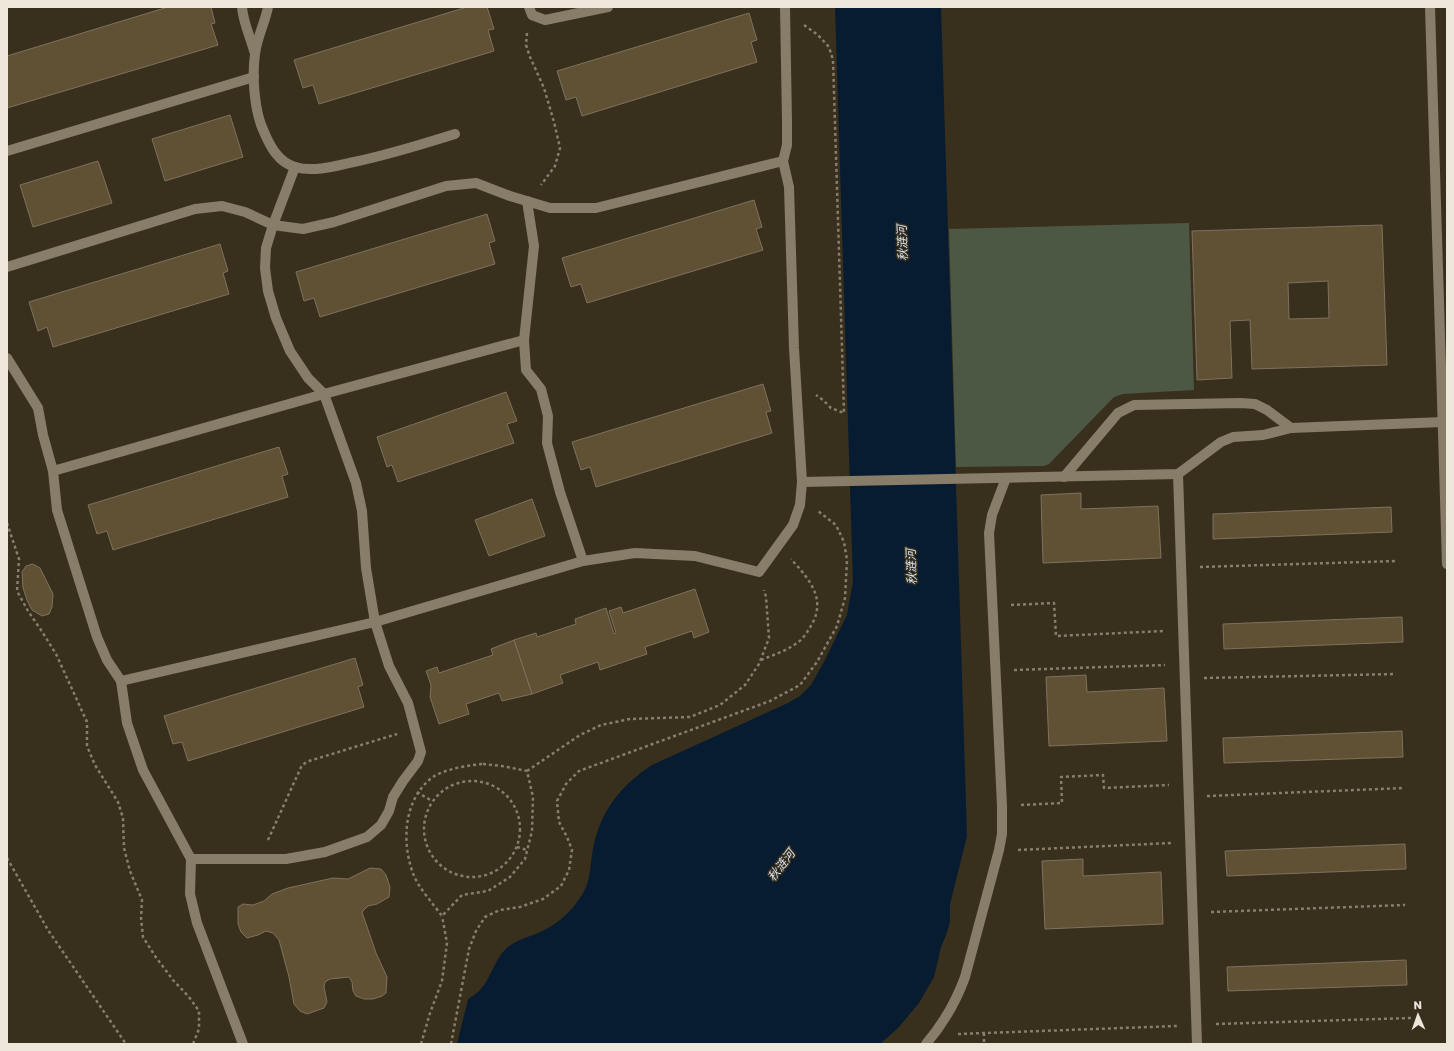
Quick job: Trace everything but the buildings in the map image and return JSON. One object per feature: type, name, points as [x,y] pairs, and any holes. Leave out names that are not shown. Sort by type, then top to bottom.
[{"type":"street","points":[[242,7],[243,18],[250,33],[255,55]]},
{"type":"street","points":[[268,7],[259,32],[255,55],[254,88],[259,123],[275,154],[285,162],[295,167],[328,168],[374,158],[455,134]]},
{"type":"street","points":[[531,11],[545,20],[608,7]]},
{"type":"street","points":[[121,681],[375,622],[583,561],[635,553],[695,556],[759,572],[793,525],[800,505],[802,482],[794,348],[789,187],[783,161],[787,145],[785,7]]},
{"type":"street","points":[[1430,7],[1447,564]]},
{"type":"street","points":[[7,151],[254,77]]},
{"type":"street","points":[[7,267],[195,209],[222,206],[245,212],[273,225],[303,229],[334,222],[446,186],[476,183],[550,208],[596,208],[783,161]]},
{"type":"street","points":[[192,859],[286,859],[325,852],[367,837],[381,825],[389,811],[396,792],[418,761],[421,752],[408,703],[389,666],[375,622],[366,568],[362,511],[356,483],[324,394],[308,378],[290,351],[276,318],[268,291],[265,268],[266,248],[295,167]]},
{"type":"street","points":[[527,201],[534,246],[524,340],[526,370],[541,389],[548,416],[547,443],[560,492],[583,561]]},
{"type":"street","points":[[53,471],[324,394],[524,340]]},
{"type":"street","points":[[7,358],[38,408],[43,435],[53,471],[57,510],[97,637],[107,660],[121,681],[127,723],[143,770],[192,859],[190,894],[197,923],[243,1044]]},
{"type":"street","points":[[1064,477],[1118,413],[1134,405],[1255,404],[1267,410],[1292,428]]},
{"type":"street","points":[[802,482],[1178,474],[1221,442],[1233,437],[1263,435],[1292,428],[1443,422]]},
{"type":"street","points":[[1178,474],[1197,1044]]},
{"type":"street","points":[[926,1044],[934,1035],[958,997],[965,978],[1002,834],[1002,806],[989,533],[992,515],[1006,478]]},
{"type":"path","points":[[527,201],[555,166],[560,148],[544,88],[526,45],[531,11]]},
{"type":"path","points":[[785,19],[796,21],[818,35],[829,47],[832,60],[844,413],[831,408],[811,393],[796,392]]},
{"type":"path","points":[[451,1044],[469,949],[476,931],[485,917],[500,910],[520,907],[543,899],[561,886],[569,870],[572,850],[559,822],[558,801],[566,784],[580,771],[770,700],[800,684],[817,662],[837,626],[845,598],[847,560],[844,542],[836,525],[817,511],[800,505]]},
{"type":"path","points":[[7,524],[19,559],[17,591],[28,612],[56,654],[87,722],[87,746],[94,765],[118,802],[122,818],[124,848],[130,871],[142,900],[141,918],[144,937],[156,956],[189,997],[199,1012],[199,1029],[193,1044]]},
{"type":"path","points":[[761,660],[788,649],[799,642],[814,622],[818,612],[818,601],[815,590],[800,568],[779,546]]},
{"type":"path","points":[[1182,568],[1397,561]]},
{"type":"path","points":[[421,1044],[430,1013],[442,981],[447,943],[442,916],[415,877],[409,857],[406,831],[408,812],[418,793],[434,777],[462,766],[483,764],[527,771],[580,735],[601,725],[630,719],[690,717],[720,704],[745,685],[761,660],[769,638],[766,597],[759,572]]},
{"type":"path","points":[[993,605],[1054,603],[1056,636],[1183,630]]},
{"type":"path","points":[[996,670],[1185,665]]},
{"type":"path","points":[[1185,679],[1396,674]]},
{"type":"path","points":[[260,859],[302,765],[309,760],[415,729]]},
{"type":"path","points":[[442,916],[462,896],[488,891],[510,877],[525,859],[532,831],[533,798],[527,771]]},
{"type":"path","points":[[1002,806],[1062,803],[1061,777],[1103,775],[1104,788],[1189,785]]},
{"type":"path","points":[[472,781],[488,784],[502,791],[512,802],[519,817],[520,832],[517,847],[509,860],[497,871],[481,877],[464,877],[449,872],[436,862],[427,848],[424,832],[425,816],[432,801],[443,790],[457,783],[472,781]]},
{"type":"path","points":[[1189,796],[1404,788]]},
{"type":"path","points":[[999,850],[1190,842]]},
{"type":"path","points":[[517,847],[527,850]]},
{"type":"path","points":[[7,858],[48,930],[126,1044]]},
{"type":"path","points":[[1193,912],[1404,905]]},
{"type":"path","points":[[934,1035],[1411,1018]]},
{"type":"path","points":[[984,1033],[984,1044]]},
{"type":"green space","points":[[1189,223],[1194,390],[1123,394],[1114,397],[1049,464],[1044,466],[956,467],[949,229]]},
{"type":"water","name":"秋涟河","points":[[835,7],[941,7],[967,836],[950,904],[950,922],[941,947],[934,977],[919,1003],[898,1028],[880,1044],[457,1044],[468,1000],[484,985],[503,952],[515,942],[538,933],[564,917],[579,900],[588,883],[593,849],[601,823],[606,812],[621,791],[652,765],[788,703],[800,696],[811,685],[847,615],[853,582]]}]
